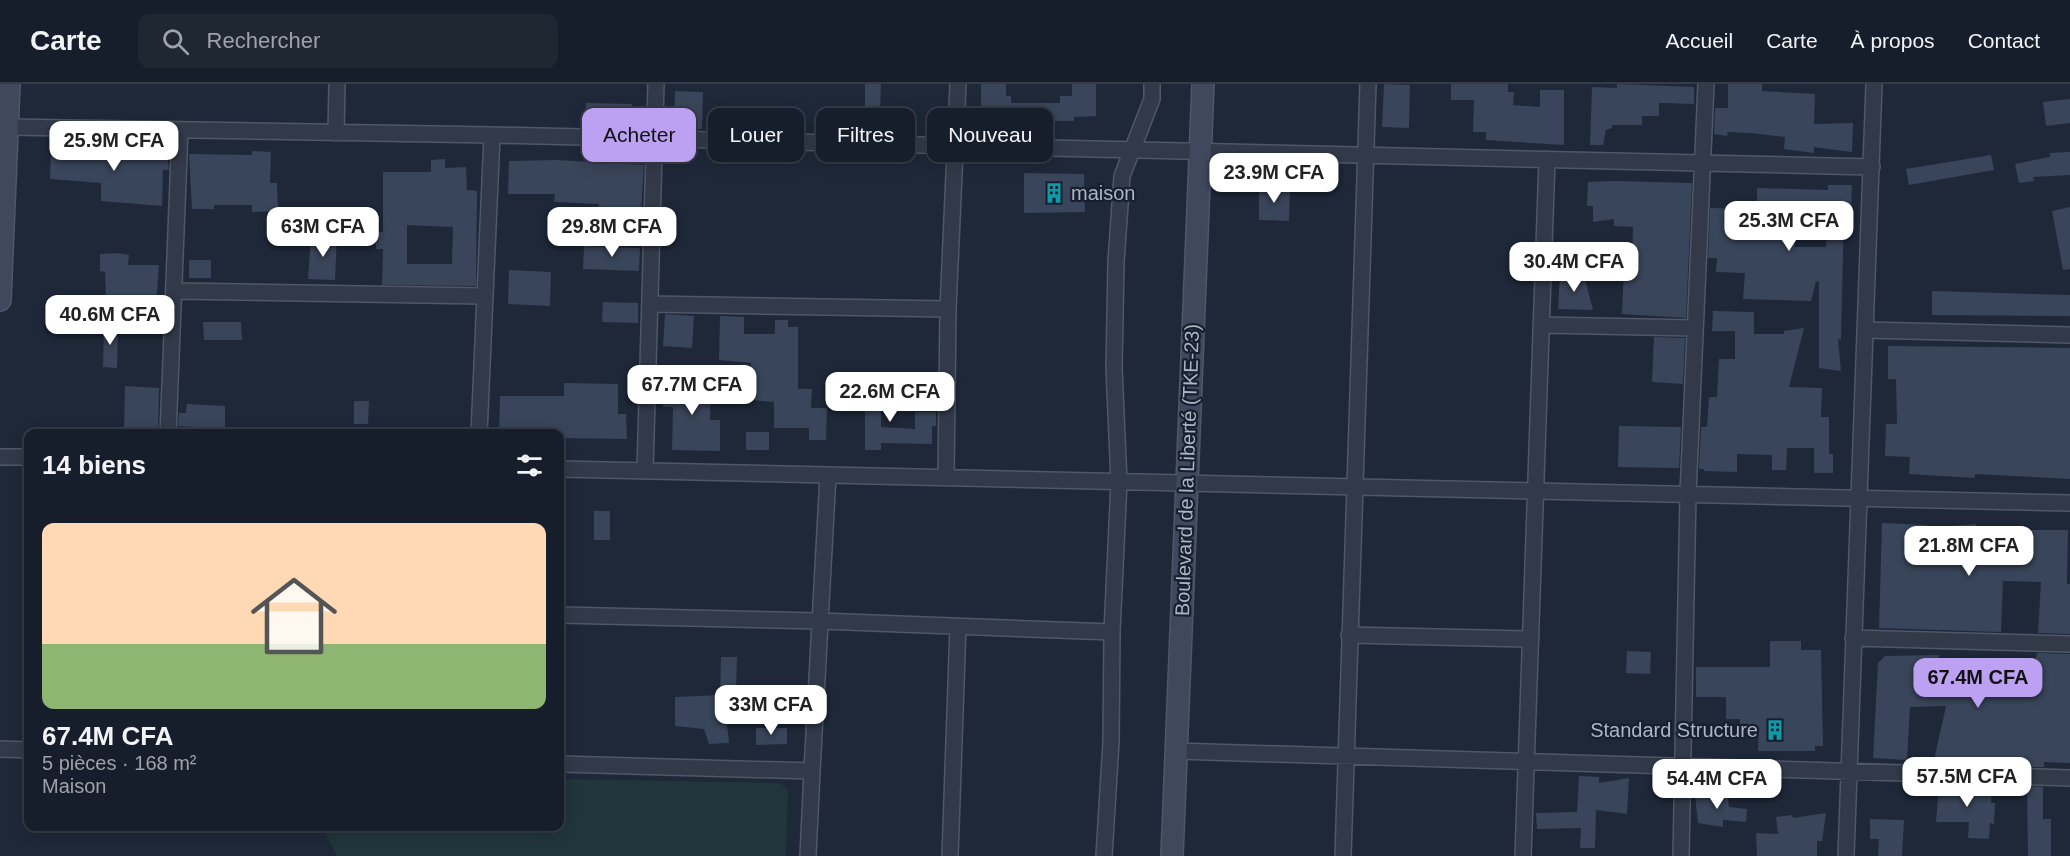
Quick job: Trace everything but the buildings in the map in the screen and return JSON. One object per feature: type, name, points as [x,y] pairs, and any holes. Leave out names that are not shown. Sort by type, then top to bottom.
[{"type":"street","points":[[0,300],[9,84]]},
{"type":"street","points":[[336,132],[338,84]]},
{"type":"street","points":[[656,84],[656,108]]},
{"type":"street","points":[[958,84],[958,108]]},
{"type":"street","points":[[1104,856],[1111,742],[1112,632],[1119,483],[1114,368],[1116,262],[1122,176],[1152,99],[1152,84]]},
{"type":"street","name":"Boulevard de la Liberté (TKE-23)","points":[[1172,856],[1203,84]]},
{"type":"street","points":[[1343,856],[1353,487],[1368,84]]},
{"type":"street","points":[[1681,856],[1688,495],[1706,84]]},
{"type":"street","points":[[1846,856],[1874,84]]},
{"type":"street","points":[[8,127],[582,138]]},
{"type":"street","points":[[168,429],[176,291],[180,130]]},
{"type":"street","points":[[479,429],[483,296],[492,135]]},
{"type":"street","points":[[696,141],[927,147]]},
{"type":"street","points":[[1053,149],[1872,166]]},
{"type":"street","points":[[1524,856],[1547,159]]},
{"type":"street","points":[[645,471],[654,162]]},
{"type":"street","points":[[946,478],[948,309],[956,162]]},
{"type":"street","points":[[176,291],[483,296]]},
{"type":"street","points":[[650,304],[948,309]]},
{"type":"street","points":[[1542,325],[1695,328]]},
{"type":"street","points":[[1865,330],[2070,335]]},
{"type":"street","points":[[0,457],[24,457]]},
{"type":"street","points":[[564,470],[2070,503]]},
{"type":"street","points":[[808,856],[828,475]]},
{"type":"street","points":[[564,615],[820,621],[1112,632]]},
{"type":"street","points":[[950,856],[958,626]]},
{"type":"street","points":[[1349,635],[1531,639]]},
{"type":"street","points":[[1853,638],[2070,644]]},
{"type":"street","points":[[0,749],[24,750]]},
{"type":"street","points":[[1176,751],[2070,778]]},
{"type":"street","points":[[564,764],[812,771]]},
{"type":"green space","points":[[564,779],[780,783],[788,790],[786,856],[337,856],[324,831],[564,831]]},
{"type":"place","name":"maison","points":[[1054,193]]},
{"type":"place","name":"Standard Structure","points":[[1775,730]]}]
